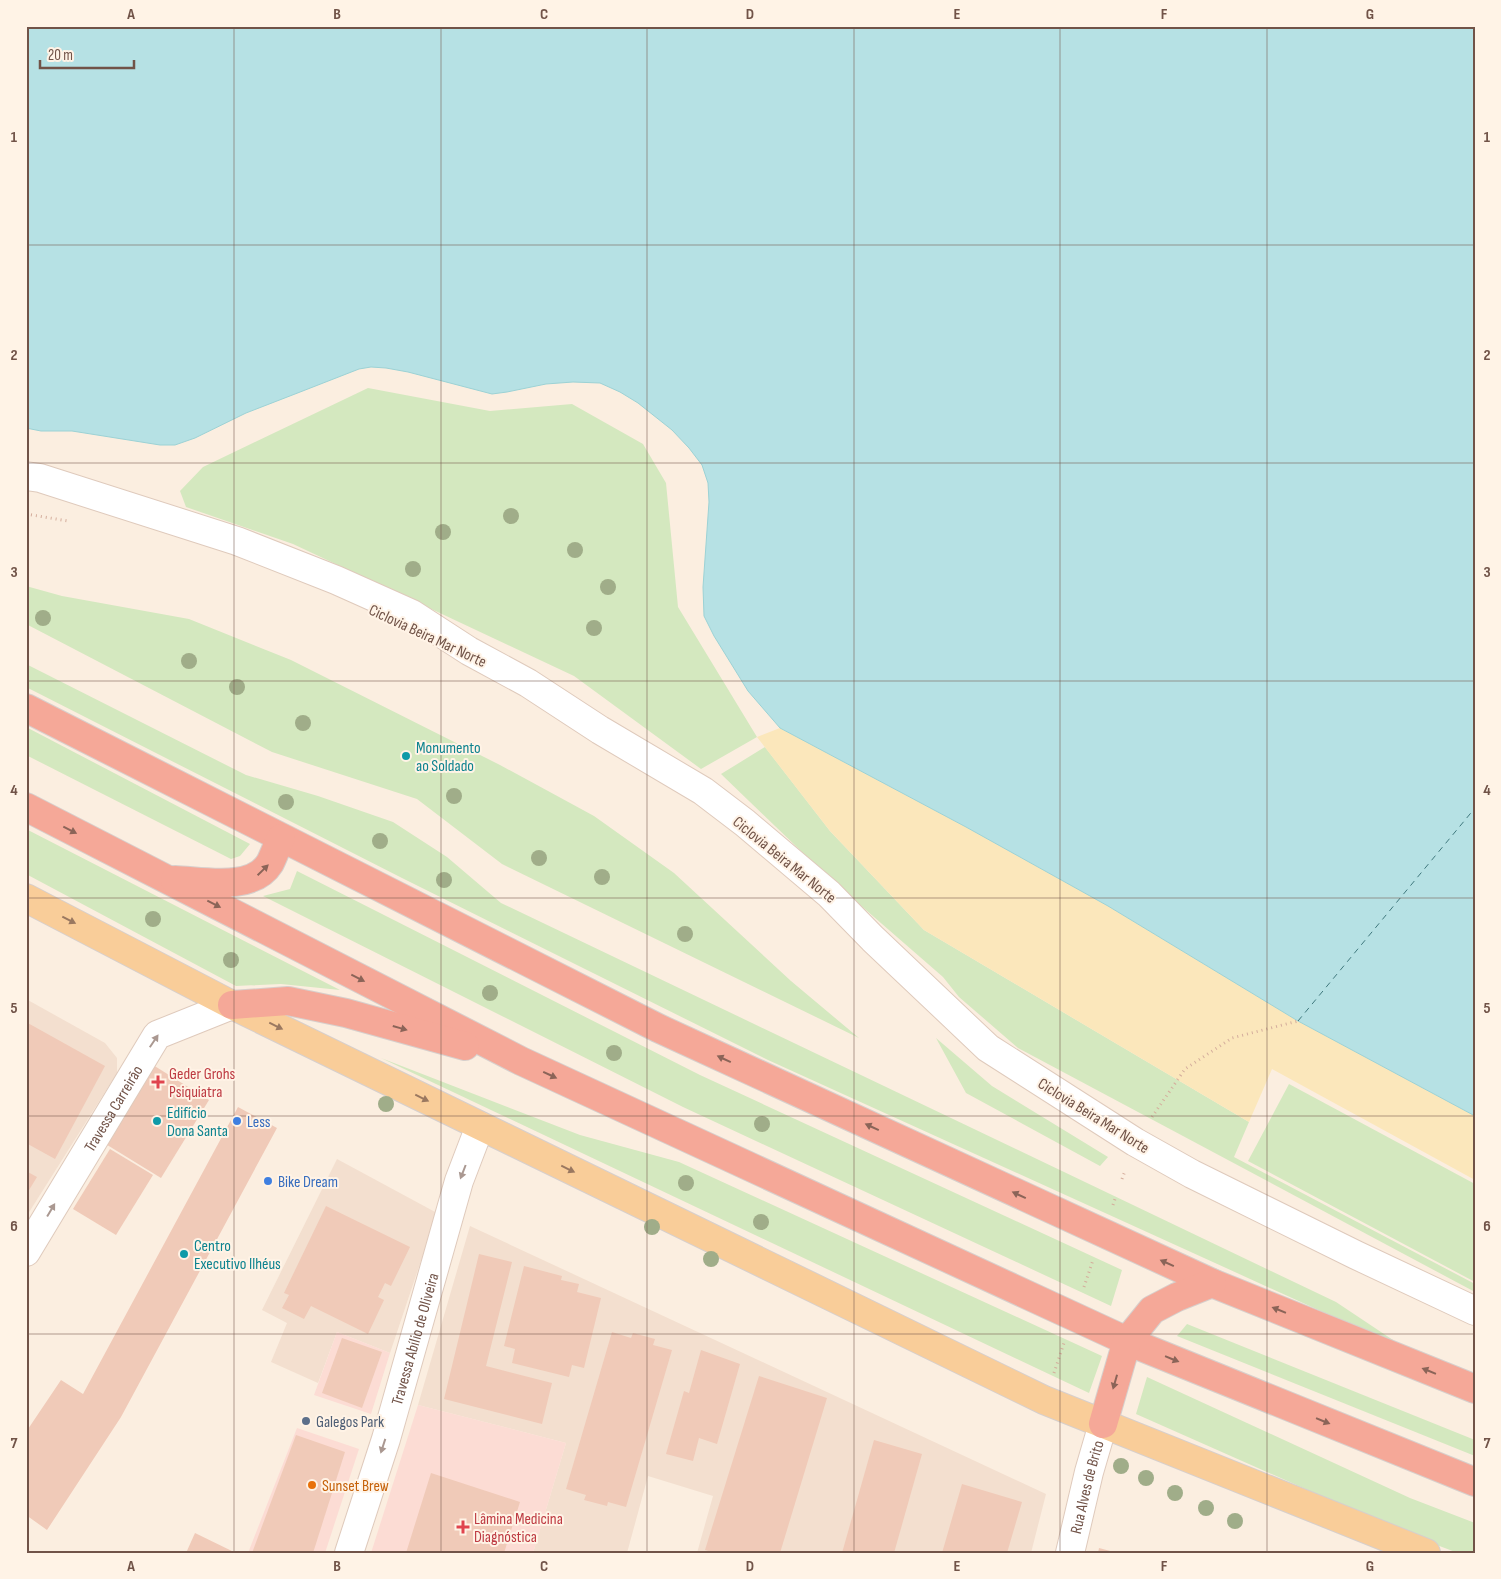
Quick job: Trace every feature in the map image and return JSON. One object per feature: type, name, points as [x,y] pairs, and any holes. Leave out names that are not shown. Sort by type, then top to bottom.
[{"type":"highway","points":[[26,708],[658,1028],[1212,1283],[1475,1389]]},
{"type":"highway","points":[[26,807],[521,1062],[1127,1341],[1475,1482]]},
{"type":"highway","points":[[166,879],[237,882],[256,877],[269,864],[281,838]]},
{"type":"highway","points":[[232,1005],[288,1001],[346,1012],[521,1062]]},
{"type":"highway","points":[[1103,1424],[1127,1341],[1152,1310],[1176,1297],[1212,1283]]},
{"type":"main road","points":[[26,898],[232,1005],[1027,1392],[1426,1553]]},
{"type":"street","points":[[26,476],[40,478],[237,541],[336,580],[412,614],[469,651],[528,683],[600,730],[703,790],[829,894],[988,1048],[1135,1142],[1192,1174],[1475,1311]]},
{"type":"street","name":"Travessa Carreirão","points":[[26,1252],[157,1035],[232,1005]]},
{"type":"street","name":"Travessa Abílio de Oliveira","points":[[349,1553],[386,1439],[459,1181],[480,1126]]},
{"type":"street","name":"Rua Alves de Brito","points":[[1070,1553],[1089,1472],[1103,1424]]},
{"type":"path","points":[[26,514],[76,522]]},
{"type":"path","points":[[1135,1142],[1185,1069],[1232,1038],[1298,1021]]},
{"type":"path","points":[[1122,1179],[1126,1170]]},
{"type":"path","points":[[1082,1293],[1094,1257]]},
{"type":"path","points":[[1052,1376],[1066,1339]]},
{"type":"shaded area","points":[[26,999],[105,1043],[117,1058],[117,1073],[26,1217]]},
{"type":"shaded area","points":[[337,1159],[437,1213],[390,1353],[337,1332],[318,1383],[271,1362],[287,1323],[262,1310]]},
{"type":"shaded area","points":[[470,1226],[1046,1494],[1031,1553],[697,1553],[713,1496],[648,1476],[627,1553],[533,1553],[566,1443],[418,1405]]},
{"type":"shaded area","points":[[337,1332],[390,1353],[371,1414],[314,1395]]},
{"type":"shaded area","points":[[418,1405],[566,1443],[533,1553],[371,1553]]},
{"type":"shaded area","points":[[297,1428],[359,1449],[325,1553],[248,1553]]},
{"type":"green space","points":[[368,388],[490,411],[572,404],[643,444],[666,483],[678,607],[757,737],[701,769],[574,676],[293,544],[186,507],[180,491],[203,467]]},
{"type":"green space","points":[[26,586],[62,596],[189,619],[291,660],[500,765],[594,816],[674,873],[791,981],[859,1038],[502,864],[417,799],[272,752],[26,624]]},
{"type":"green space","points":[[26,664],[246,775],[318,796],[393,822],[447,857],[501,903],[1336,1302],[1411,1352],[768,1060],[402,878],[26,687]]},
{"type":"green space","points":[[26,727],[250,844],[240,856],[231,859],[26,755]]},
{"type":"green space","points":[[765,747],[830,831],[924,930],[1249,1122],[1234,1157],[1475,1284],[1475,1292],[1018,1048],[959,997],[943,977],[828,877],[721,774]]},
{"type":"green space","points":[[26,829],[340,990],[281,984],[236,986],[26,874]]},
{"type":"green space","points":[[297,871],[700,1075],[1122,1270],[1111,1306],[683,1107],[263,896],[290,889]]},
{"type":"green space","points":[[936,1038],[992,1086],[1108,1157],[1100,1166],[966,1093]]},
{"type":"green space","points":[[381,1058],[580,1135],[679,1162],[1102,1356],[1089,1393]]},
{"type":"green space","points":[[1289,1084],[1475,1184],[1475,1282],[1248,1161]]},
{"type":"green space","points":[[1187,1324],[1475,1440],[1475,1456],[1177,1336]]},
{"type":"green space","points":[[1147,1377],[1410,1498],[1475,1523],[1475,1553],[1458,1553],[1405,1533],[1136,1414]]},
{"type":"sand","points":[[780,728],[966,827],[1108,906],[1298,1021],[1475,1116],[1475,1180],[1272,1069],[1249,1122],[924,930],[830,831],[757,737]]},
{"type":"water","points":[[26,26],[1475,26],[1475,1116],[1298,1021],[1108,906],[966,827],[780,728],[748,691],[704,616],[703,587],[709,502],[708,483],[702,465],[672,430],[638,403],[620,392],[600,383],[573,382],[546,384],[492,394],[408,372],[371,367],[359,369],[246,413],[195,438],[175,445],[160,445],[72,431],[41,431],[26,428]]},
{"type":"building","points":[[26,1022],[105,1066],[55,1159],[26,1143]]},
{"type":"building","name":"Edifício Dona Santa","points":[[153,1065],[209,1100],[161,1178],[104,1143]]},
{"type":"building","name":"Centro Executivo Ilhéus","points":[[238,1107],[277,1128],[121,1417],[47,1530],[26,1515],[26,1432],[61,1380],[83,1394]]},
{"type":"building","points":[[110,1149],[153,1175],[116,1235],[73,1209]]},
{"type":"building","points":[[26,1171],[37,1177],[26,1195]]},
{"type":"building","points":[[326,1206],[410,1247],[391,1286],[385,1283],[378,1297],[384,1300],[368,1334],[311,1306],[304,1319],[282,1308],[289,1295],[284,1293]]},
{"type":"building","points":[[479,1254],[512,1262],[486,1366],[552,1383],[542,1424],[444,1399]]},
{"type":"building","points":[[524,1266],[562,1276],[561,1280],[579,1284],[577,1292],[601,1298],[584,1368],[572,1365],[569,1377],[512,1363],[515,1349],[504,1346]]},
{"type":"building","points":[[612,1332],[631,1338],[633,1333],[655,1339],[653,1345],[672,1350],[626,1507],[608,1502],[607,1506],[584,1500],[586,1495],[566,1489]]},
{"type":"building","points":[[342,1338],[382,1352],[362,1408],[322,1393]]},
{"type":"building","points":[[701,1350],[740,1364],[717,1444],[699,1438],[693,1461],[666,1454],[684,1391],[689,1393]]},
{"type":"building","points":[[759,1376],[827,1398],[780,1553],[715,1553],[705,1550]]},
{"type":"building","points":[[296,1435],[345,1452],[313,1553],[252,1553]]},
{"type":"building","points":[[874,1440],[922,1454],[894,1553],[842,1553]]},
{"type":"building","name":"Lâmina Medicina Diagnóstica","points":[[431,1473],[520,1502],[504,1553],[406,1553]]},
{"type":"building","points":[[962,1484],[1022,1502],[1007,1553],[942,1553]]},
{"type":"building","points":[[195,1533],[236,1553],[186,1553]]},
{"type":"building","points":[[1099,1548],[1114,1552],[1114,1553],[1098,1553]]},
{"type":"ferry route","points":[[1298,1021],[1475,808]]},
{"type":"place","name":"Monumento ao Soldado","points":[[406,756]]},
{"type":"place","name":"Geder Grohs Psiquiatra","points":[[158,1082]]},
{"type":"place","name":"Edifício Dona Santa","points":[[157,1121]]},
{"type":"place","name":"Less","points":[[237,1121]]},
{"type":"place","name":"Bike Dream","points":[[268,1181]]},
{"type":"place","name":"Centro Executivo Ilhéus","points":[[184,1254]]},
{"type":"place","name":"Galegos Park","points":[[306,1421]]},
{"type":"place","name":"Sunset Brew","points":[[312,1485]]},
{"type":"place","name":"Lâmina Medicina Diagnóstica","points":[[463,1527]]}]
